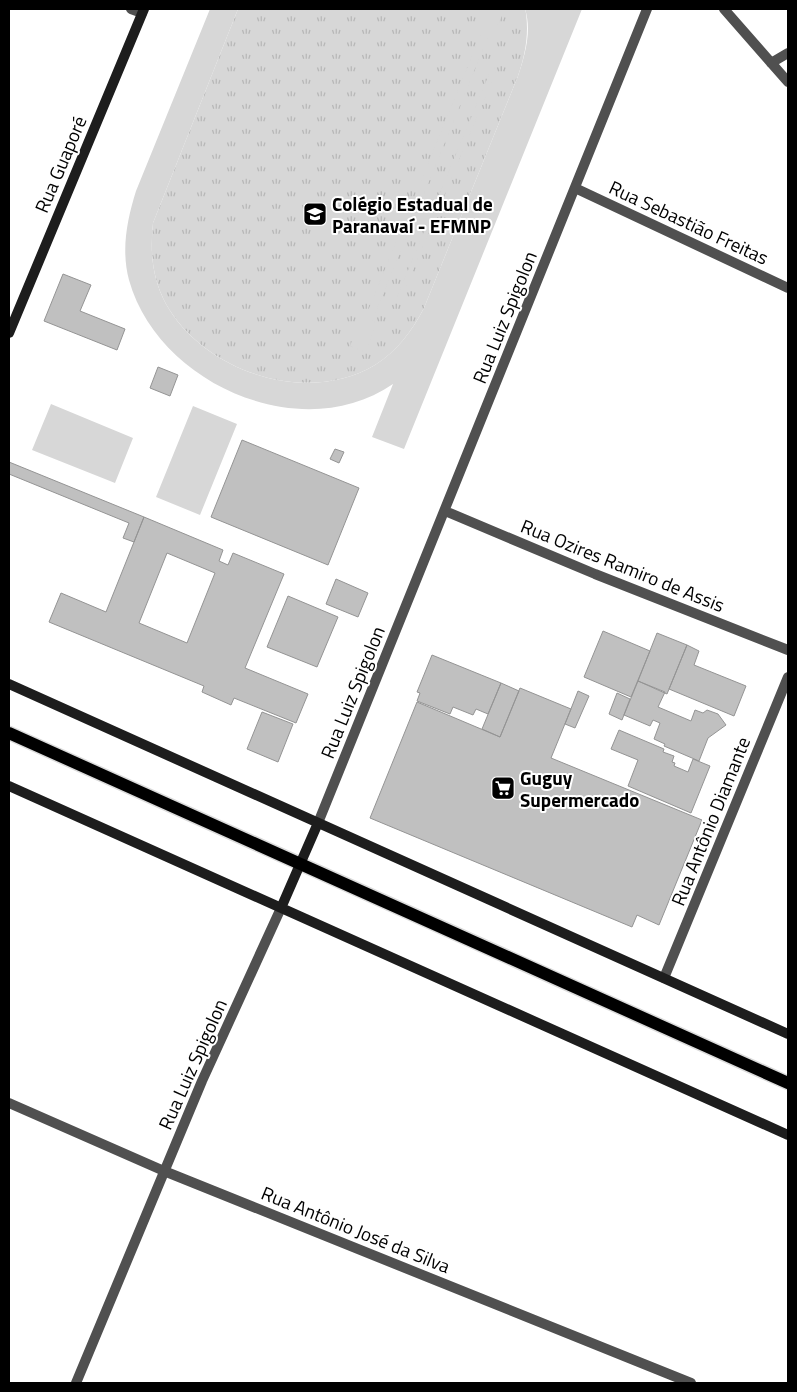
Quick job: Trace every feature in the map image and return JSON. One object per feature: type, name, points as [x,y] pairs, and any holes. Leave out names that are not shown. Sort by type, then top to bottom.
[{"type":"main road","points":[[9,733],[788,1083]]},
{"type":"street","points":[[131,9],[143,11]]},
{"type":"street","name":"Rua Luiz Spigolon","points":[[76,1383],[202,1081],[282,908],[318,822],[647,9]]},
{"type":"street","points":[[724,9],[788,82]]},
{"type":"street","name":"Rua Guaporé","points":[[9,331],[143,11]]},
{"type":"street","points":[[771,63],[788,53]]},
{"type":"street","name":"Rua Sebastião Freitas","points":[[574,188],[788,288]]},
{"type":"street","name":"Rua Ozires Ramiro de Assis","points":[[444,511],[595,574],[788,650]]},
{"type":"street","name":"Rua Antônio Diamante","points":[[664,978],[788,678]]},
{"type":"street","points":[[9,684],[788,1034]]},
{"type":"street","points":[[9,786],[788,1135]]},
{"type":"street","name":"Rua Antônio José da Silva","points":[[9,1103],[164,1171],[691,1383]]},
{"type":"green space","points":[[210,9],[238,9],[153,223],[152,255],[155,275],[166,304],[183,328],[205,348],[231,364],[259,375],[289,382],[319,382],[348,377],[375,365],[397,347],[424,308],[518,76],[528,34],[525,9],[582,9],[404,449],[372,437],[393,384],[357,402],[317,409],[277,406],[238,395],[201,375],[170,349],[145,317],[129,280],[125,258],[126,235],[130,213],[136,191]]},
{"type":"green space","points":[[238,9],[525,9],[527,38],[518,76],[424,308],[397,347],[375,365],[348,377],[319,382],[289,382],[259,375],[231,364],[205,348],[183,328],[166,304],[155,275],[152,255],[153,223]]},
{"type":"green space","points":[[487,9],[505,9],[492,38],[488,37],[372,321],[377,323],[365,352],[350,346],[361,317],[365,318],[481,34],[478,32]]},
{"type":"green space","points":[[492,67],[497,69],[401,299],[397,297]]},
{"type":"green space","points":[[51,404],[133,438],[115,483],[32,450]]},
{"type":"green space","points":[[193,406],[237,424],[200,515],[156,497]]},
{"type":"building","points":[[63,274],[91,285],[80,311],[125,329],[117,350],[44,321]]},
{"type":"building","points":[[158,367],[178,375],[170,396],[150,388]]},
{"type":"building","points":[[242,440],[359,488],[328,565],[211,517]]},
{"type":"building","points":[[335,449],[344,452],[339,463],[330,459]]},
{"type":"building","points":[[9,462],[144,517],[134,542],[123,538],[129,523],[9,474]]},
{"type":"building","points":[[144,517],[223,550],[219,561],[228,565],[233,553],[284,574],[245,668],[308,694],[296,723],[234,698],[231,705],[202,692],[204,686],[49,622],[61,593],[106,612]],"holes":[[[167,553],[215,573],[187,643],[139,623]]]},
{"type":"building","points":[[336,579],[368,593],[358,617],[326,604]]},
{"type":"building","points":[[288,596],[338,617],[317,667],[267,647]]},
{"type":"building","points":[[603,631],[650,651],[631,697],[584,677]]},
{"type":"building","points":[[657,633],[687,645],[667,694],[638,681]]},
{"type":"building","points":[[687,645],[699,651],[694,665],[746,686],[734,716],[669,689]]},
{"type":"building","points":[[432,655],[501,683],[488,714],[476,709],[473,715],[453,707],[450,714],[417,701],[420,693],[417,692]]},
{"type":"building","points":[[638,681],[665,692],[658,707],[691,721],[695,710],[703,713],[707,710],[718,714],[726,725],[708,738],[699,761],[664,746],[665,744],[654,739],[660,723],[653,720],[650,726],[624,715]]},
{"type":"building","points":[[501,683],[519,691],[500,737],[482,729]]},
{"type":"building","name":"Guguy Supermercado","points":[[520,688],[571,709],[551,758],[702,820],[659,925],[637,915],[632,927],[370,818],[417,702],[500,737]]},
{"type":"building","points":[[578,691],[589,696],[575,728],[565,724]]},
{"type":"building","points":[[617,693],[630,699],[622,720],[609,714]]},
{"type":"building","points":[[262,712],[293,724],[278,762],[247,749]]},
{"type":"building","points":[[619,730],[664,749],[663,752],[674,756],[672,762],[675,763],[674,766],[688,772],[693,759],[710,766],[691,813],[628,786],[638,760],[611,749]]},
{"type":"place","name":"Colégio Estadual de Paranavaí - EFMNP","points":[[315,214]]},
{"type":"place","name":"Guguy Supermercado","points":[[503,788]]}]
